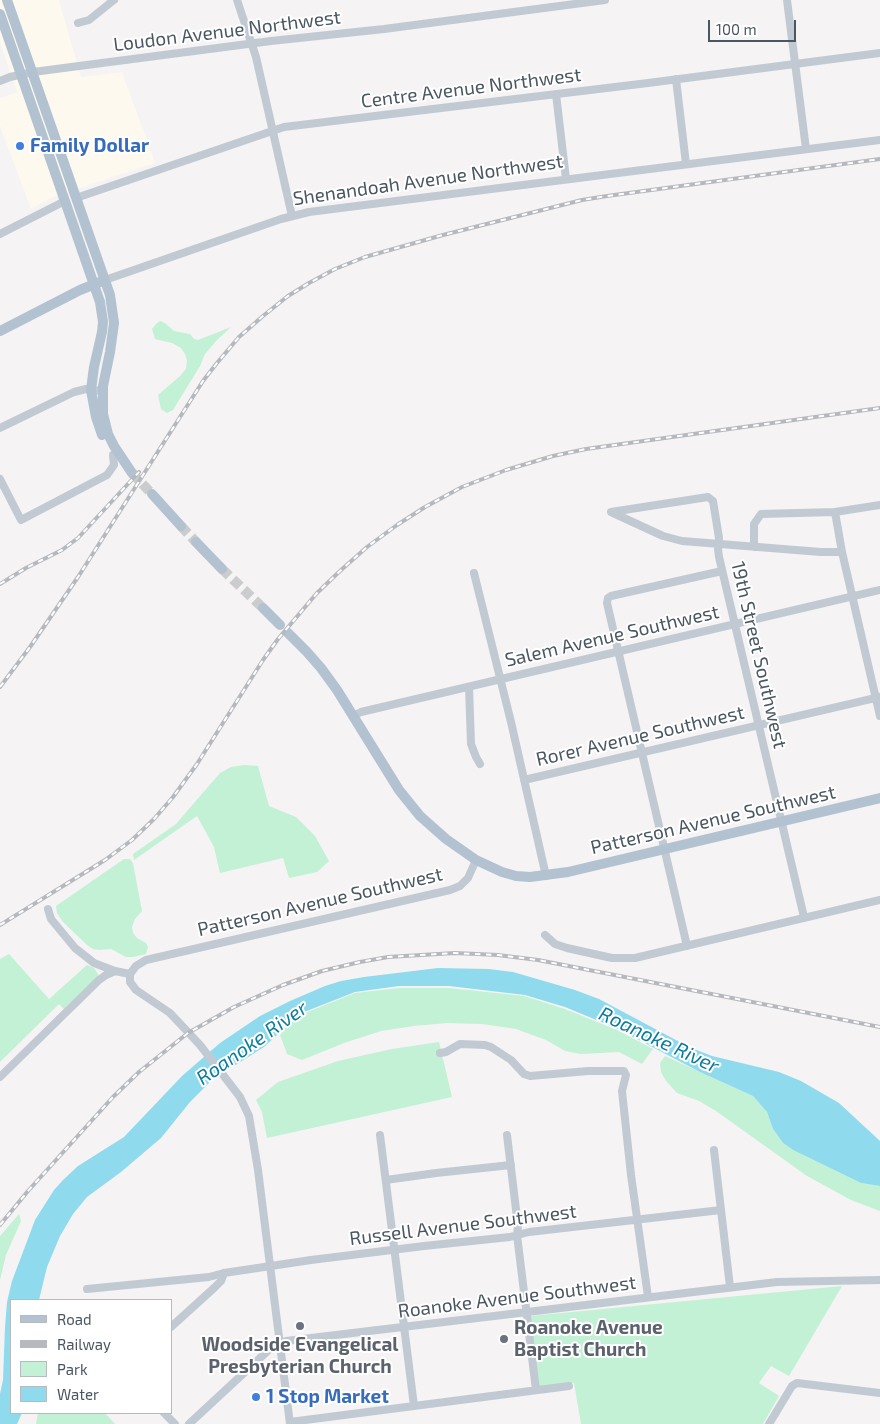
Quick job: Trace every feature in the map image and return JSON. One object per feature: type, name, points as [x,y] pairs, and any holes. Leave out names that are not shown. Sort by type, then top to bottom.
[{"type":"main road","points":[[0,14],[100,302],[103,322],[91,390],[100,429],[114,455],[132,473],[108,434],[103,414],[102,391],[112,345],[114,323],[110,295],[7,0]]},
{"type":"main road","name":"Shenandoah Avenue Northwest","points":[[0,331],[105,280]]},
{"type":"main road","points":[[152,494],[181,526]]},
{"type":"main road","points":[[196,542],[222,568]]},
{"type":"main road","points":[[263,608],[280,625]]},
{"type":"main road","points":[[288,633],[321,668],[410,805],[446,839],[476,860]]},
{"type":"main road","name":"Patterson Avenue Southwest","points":[[476,860],[515,878],[546,876],[880,798]]},
{"type":"street","points":[[78,23],[89,20],[114,0]]},
{"type":"street","points":[[237,0],[256,57],[292,216]]},
{"type":"street","name":"Loudon Avenue Northwest","points":[[0,81],[33,72],[384,29],[545,4],[605,0]]},
{"type":"street","points":[[787,0],[806,149]]},
{"type":"street","name":"Centre Avenue Northwest","points":[[76,198],[272,130],[294,126],[880,53]]},
{"type":"street","points":[[676,79],[686,164]]},
{"type":"street","points":[[556,94],[566,179]]},
{"type":"street","name":"Shenandoah Avenue Northwest","points":[[105,280],[292,216],[331,208],[880,140]]},
{"type":"street","points":[[0,234],[65,201]]},
{"type":"street","points":[[0,428],[66,395],[80,390],[102,391]]},
{"type":"street","points":[[0,479],[21,520],[107,475],[114,465],[114,455]]},
{"type":"street","name":"19th Street Southwest","points":[[718,544],[673,540],[611,512],[708,497],[713,500],[722,571],[804,918]]},
{"type":"street","points":[[754,547],[754,524],[761,514],[835,512],[880,505]]},
{"type":"street","points":[[835,512],[852,596],[878,697],[880,716]]},
{"type":"street","points":[[718,544],[842,552]]},
{"type":"street","points":[[687,946],[607,603],[608,598],[611,596],[722,571]]},
{"type":"street","points":[[474,573],[546,876]]},
{"type":"street","name":"Salem Avenue Southwest","points":[[353,716],[360,712],[880,590]]},
{"type":"street","points":[[469,687],[471,744],[480,764]]},
{"type":"street","name":"Rorer Avenue Southwest","points":[[524,780],[878,697]]},
{"type":"street","name":"Patterson Avenue Southwest","points":[[130,974],[136,966],[146,960],[450,890],[460,886],[468,878],[476,860]]},
{"type":"street","points":[[545,935],[562,947],[612,958],[635,958],[880,900]]},
{"type":"street","points":[[48,909],[51,919],[75,948],[94,963],[115,971],[130,974],[130,982],[136,990],[170,1012],[200,1045],[242,1100],[252,1128],[290,1423],[569,1386]]},
{"type":"street","points":[[0,1077],[99,980],[115,971]]},
{"type":"street","points":[[440,1053],[446,1052],[460,1044],[485,1045],[497,1050],[511,1060],[524,1074],[530,1076],[588,1071],[624,1071],[626,1075],[622,1091],[631,1175],[648,1297]]},
{"type":"street","points":[[380,1135],[414,1406]]},
{"type":"street","points":[[506,1135],[536,1390]]},
{"type":"street","points":[[714,1150],[730,1287]]},
{"type":"street","points":[[386,1180],[436,1172],[510,1165]]},
{"type":"street","name":"Russell Avenue Southwest","points":[[87,1290],[209,1277],[224,1272],[529,1232],[721,1210]]},
{"type":"street","points":[[172,1326],[221,1281],[224,1272]]},
{"type":"street","name":"Roanoke Avenue Southwest","points":[[280,1343],[730,1287],[792,1281],[880,1280]]},
{"type":"street","points":[[189,1424],[273,1346],[280,1343]]},
{"type":"street","points":[[769,1424],[795,1384],[880,1393]]},
{"type":"street","points":[[165,1414],[175,1424]]},
{"type":"shaded area","points":[[0,0],[59,0],[81,77],[122,72],[155,163],[53,197],[31,209],[0,126],[0,98],[17,92],[0,42]]},
{"type":"green space","points":[[160,321],[174,331],[190,334],[194,339],[198,340],[231,327],[205,354],[200,366],[173,410],[167,413],[161,409],[158,395],[186,369],[187,361],[181,348],[172,343],[155,339],[152,329]]},
{"type":"green space","points":[[258,766],[269,806],[296,817],[315,836],[329,861],[317,872],[289,878],[283,858],[220,873],[214,847],[197,816],[134,860],[133,854],[176,824],[220,773],[231,767]]},
{"type":"green space","points":[[124,859],[130,859],[133,863],[142,911],[135,919],[132,927],[133,933],[137,938],[146,943],[148,947],[146,954],[133,957],[126,957],[111,949],[93,949],[63,922],[57,913],[56,906]]},
{"type":"green space","points":[[9,954],[49,999],[87,965],[94,968],[98,977],[64,1009],[59,1004],[0,1062],[0,959]]},
{"type":"green space","points":[[399,988],[449,988],[524,996],[565,1009],[617,1030],[653,1049],[642,1064],[619,1052],[581,1054],[565,1051],[546,1040],[516,1029],[482,1024],[447,1023],[381,1031],[302,1060],[287,1054],[280,1035],[283,1028],[300,1015],[355,993]]},
{"type":"green space","points":[[439,1042],[452,1097],[267,1138],[262,1112],[256,1100],[278,1082],[338,1061],[392,1049]]},
{"type":"green space","points":[[665,1056],[753,1096],[767,1112],[773,1129],[783,1143],[793,1150],[861,1183],[880,1186],[880,1211],[851,1200],[807,1176],[716,1111],[699,1101],[677,1093],[661,1072],[660,1063]]},
{"type":"green space","points":[[19,1214],[21,1221],[6,1255],[0,1280],[0,1236]]},
{"type":"green space","points":[[842,1286],[789,1376],[771,1366],[759,1383],[779,1396],[763,1424],[581,1424],[574,1383],[538,1387],[530,1316]]},
{"type":"green space","points":[[38,1414],[106,1414],[115,1424],[36,1424]]},
{"type":"water","name":"Roanoke River","points":[[438,968],[489,969],[513,972],[599,999],[689,1047],[712,1056],[779,1072],[801,1081],[839,1103],[880,1141],[880,1186],[861,1183],[793,1150],[783,1143],[773,1129],[767,1112],[753,1096],[700,1072],[618,1029],[565,1007],[525,995],[449,986],[399,986],[355,992],[299,1014],[264,1047],[212,1080],[190,1102],[161,1138],[121,1172],[87,1197],[73,1214],[60,1236],[47,1267],[39,1299],[10,1299],[10,1414],[22,1414],[17,1424],[0,1424],[0,1394],[3,1380],[7,1302],[12,1281],[35,1220],[54,1190],[78,1166],[124,1137],[182,1076],[220,1043],[260,1016],[290,1001],[325,986],[364,977]]},
{"type":"tunnel","points":[[132,473],[152,494]]},
{"type":"tunnel","points":[[181,526],[196,542]]},
{"type":"tunnel","points":[[222,569],[263,608]]},
{"type":"railway","points":[[0,687],[78,577],[203,381],[239,337],[288,296],[309,283],[335,269],[365,257],[582,200],[880,159]]},
{"type":"railway","points":[[0,925],[105,860],[132,840],[154,819],[197,764],[278,639],[317,593],[367,547],[425,507],[462,487],[506,470],[553,456],[586,449],[880,408]]},
{"type":"railway","points":[[0,584],[26,568],[62,550],[78,538],[139,472]]},
{"type":"railway","points":[[0,1225],[28,1191],[113,1097],[139,1072],[188,1033],[234,1007],[283,985],[322,971],[360,962],[388,957],[455,953],[498,955],[538,960],[880,1027]]},
{"type":"place","name":"Family Dollar","points":[[20,146]]},
{"type":"place","name":"Woodside Evangelical Presbyterian Church","points":[[300,1326]]},
{"type":"place","name":"Roanoke Avenue Baptist Church","points":[[504,1339]]},
{"type":"place","name":"1 Stop Market","points":[[256,1397]]}]
